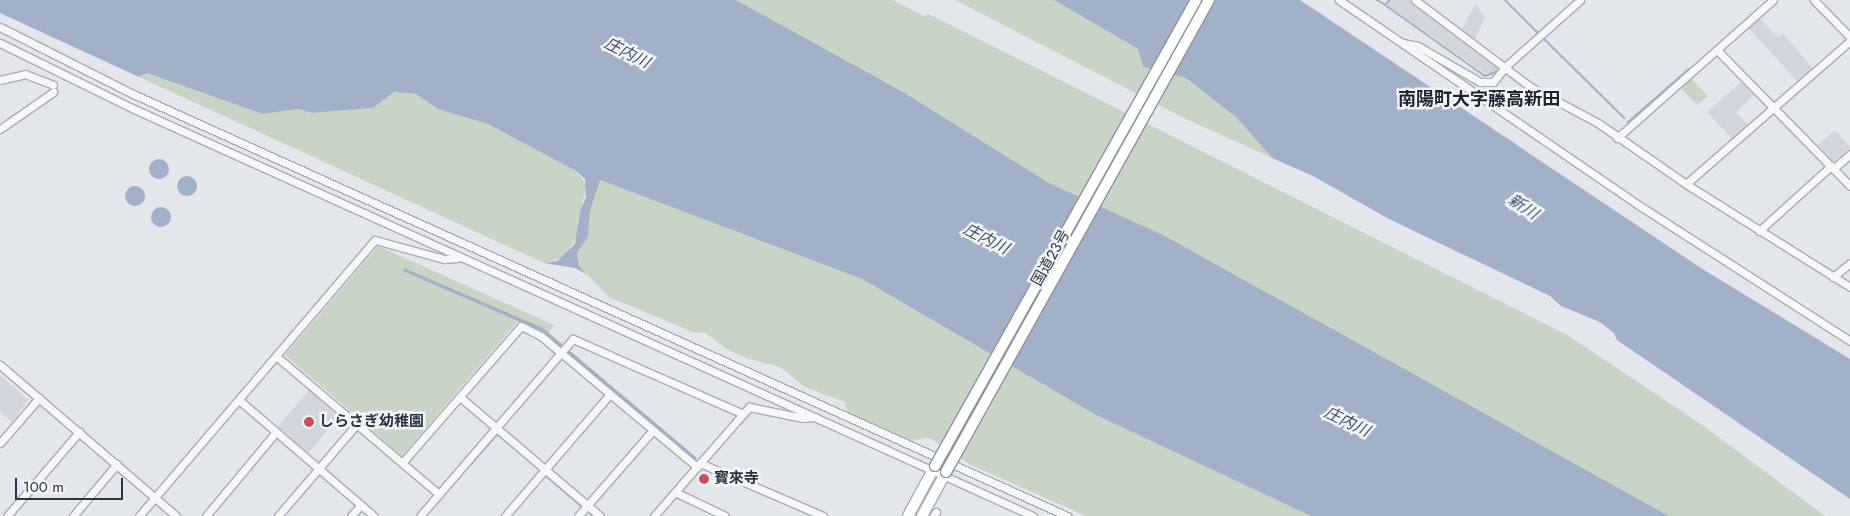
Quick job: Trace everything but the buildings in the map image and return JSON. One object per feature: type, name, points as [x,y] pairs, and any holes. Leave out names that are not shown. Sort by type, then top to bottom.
[{"type":"highway","name":"国道23号","points":[[908,516],[1196,0]]},
{"type":"highway","name":"国道23号","points":[[922,516],[1210,0]]},
{"type":"street","points":[[1338,0],[1640,206],[1850,341]]},
{"type":"street","points":[[1415,0],[1506,66],[1529,86],[1574,108],[1686,184],[1850,287]]},
{"type":"street","points":[[1400,43],[1418,46],[1480,82],[1494,82],[1506,66],[1580,0]]},
{"type":"street","points":[[1617,138],[1773,0]]},
{"type":"street","points":[[1814,0],[1850,37]]},
{"type":"street","points":[[0,27],[134,94],[1067,516]]},
{"type":"street","points":[[1686,184],[1850,41]]},
{"type":"street","points":[[0,42],[134,109],[460,258],[816,417],[943,478],[1033,516]]},
{"type":"street","points":[[1717,50],[1850,186]]},
{"type":"street","points":[[0,80],[25,74],[53,88],[0,129]]},
{"type":"street","points":[[1760,231],[1850,154]]},
{"type":"street","points":[[139,516],[375,240],[444,259],[460,258]]},
{"type":"street","points":[[1834,277],[1850,263]]},
{"type":"street","points":[[402,464],[520,326],[563,349],[610,394],[699,465],[823,516]]},
{"type":"street","points":[[420,516],[563,349],[575,338],[743,414]]},
{"type":"street","points":[[276,356],[438,494]]},
{"type":"street","points":[[0,364],[176,516]]},
{"type":"street","points":[[506,516],[610,394]]},
{"type":"street","points":[[460,397],[600,516]]},
{"type":"street","points":[[0,443],[39,398]]},
{"type":"street","points":[[239,400],[374,516]]},
{"type":"street","points":[[654,516],[749,407],[803,418],[816,417]]},
{"type":"street","points":[[278,516],[356,424]]},
{"type":"street","points":[[578,516],[653,430]]},
{"type":"street","points":[[7,516],[79,432]]},
{"type":"street","points":[[206,516],[276,432]]},
{"type":"street","points":[[73,516],[116,464]]},
{"type":"street","points":[[675,492],[725,516]]},
{"type":"street","points":[[351,516],[361,505]]},
{"type":"shaded area","points":[[1393,0],[1410,0],[1501,66],[1492,74],[1486,74],[1387,5]]},
{"type":"shaded area","points":[[1475,4],[1485,17],[1475,39],[1462,29]]},
{"type":"shaded area","points":[[1758,17],[1778,37],[1783,33],[1813,69],[1798,82],[1747,26]]},
{"type":"shaded area","points":[[1741,82],[1754,95],[1736,112],[1748,125],[1732,139],[1707,112]]},
{"type":"shaded area","points":[[1835,130],[1850,147],[1833,162],[1818,145]]},
{"type":"shaded area","points":[[0,375],[28,400],[12,422],[0,412]]},
{"type":"shaded area","name":"しらさぎ幼稚園","points":[[309,390],[340,416],[308,453],[278,428]]},
{"type":"green space","points":[[736,0],[893,0],[924,16],[929,14],[1569,336],[1705,427],[1825,516],[1669,516],[1165,236],[1049,183],[903,92]]},
{"type":"green space","points":[[955,0],[1054,0],[1138,49],[1143,67],[1186,78],[1237,118],[1272,158],[1184,118]]},
{"type":"green space","points":[[147,73],[262,114],[299,109],[312,113],[373,108],[394,92],[416,94],[438,109],[488,124],[576,171],[587,186],[577,223],[579,235],[563,257],[544,263],[139,77]]},
{"type":"green space","points":[[1690,77],[1708,96],[1697,106],[1680,87]]},
{"type":"green space","points":[[600,180],[862,279],[1096,415],[1311,516],[1086,516],[969,464],[930,438],[909,440],[890,433],[847,412],[845,402],[805,387],[780,367],[748,359],[727,349],[704,332],[695,333],[609,297],[579,266],[577,253],[588,237],[590,211]]},
{"type":"green space","points":[[378,246],[554,325],[549,333],[403,270],[518,321],[402,456],[285,355]]},
{"type":"water","name":"庄内川","points":[[0,0],[736,0],[903,92],[1049,183],[1165,236],[1669,516],[1311,516],[1096,415],[862,279],[600,180],[590,211],[588,237],[577,253],[579,266],[586,274],[575,268],[544,263],[557,261],[575,244],[580,211],[586,197],[585,179],[576,171],[488,124],[438,109],[416,94],[394,92],[373,108],[312,113],[299,109],[262,114],[147,73],[139,77],[0,13]]},
{"type":"water","name":"新川","points":[[1054,0],[1300,0],[1704,270],[1850,359],[1850,499],[1617,340],[1614,333],[1600,322],[1561,306],[1550,296],[1389,219],[1313,176],[1272,158],[1237,118],[1186,78],[1143,67],[1138,49]]},
{"type":"water","points":[[159,159],[166,162],[169,169],[166,176],[159,179],[152,176],[149,169],[152,162]]},
{"type":"water","points":[[187,176],[194,179],[197,186],[194,193],[187,196],[180,193],[177,186],[180,179]]},
{"type":"water","points":[[135,186],[142,189],[145,196],[142,203],[135,206],[128,203],[125,196],[128,189]]},
{"type":"water","points":[[161,207],[168,210],[171,217],[168,224],[161,227],[154,224],[151,217],[154,210]]},
{"type":"water","points":[[404,268],[543,328],[697,458],[695,460],[543,332],[403,271]]},
{"type":"waterway","points":[[1377,0],[1385,5],[1390,0]]},
{"type":"waterway","points":[[1505,0],[1538,33]]},
{"type":"waterway","points":[[1385,5],[1485,76],[1498,71]]},
{"type":"waterway","points":[[1543,38],[1624,118]]},
{"type":"waterway","points":[[1628,122],[1689,69]]},
{"type":"waterway","points":[[538,386],[560,361]]},
{"type":"waterway","points":[[472,463],[497,434],[539,469]]},
{"type":"waterway","points":[[545,475],[580,505]]},
{"type":"waterway","points":[[589,513],[593,516]]},
{"type":"place","name":"しらさぎ幼稚園","points":[[309,422]]},
{"type":"place","name":"寳來寺","points":[[704,479]]},
{"type":"district","name":"南陽町大字藤高新田","points":[[1479,99]]}]
